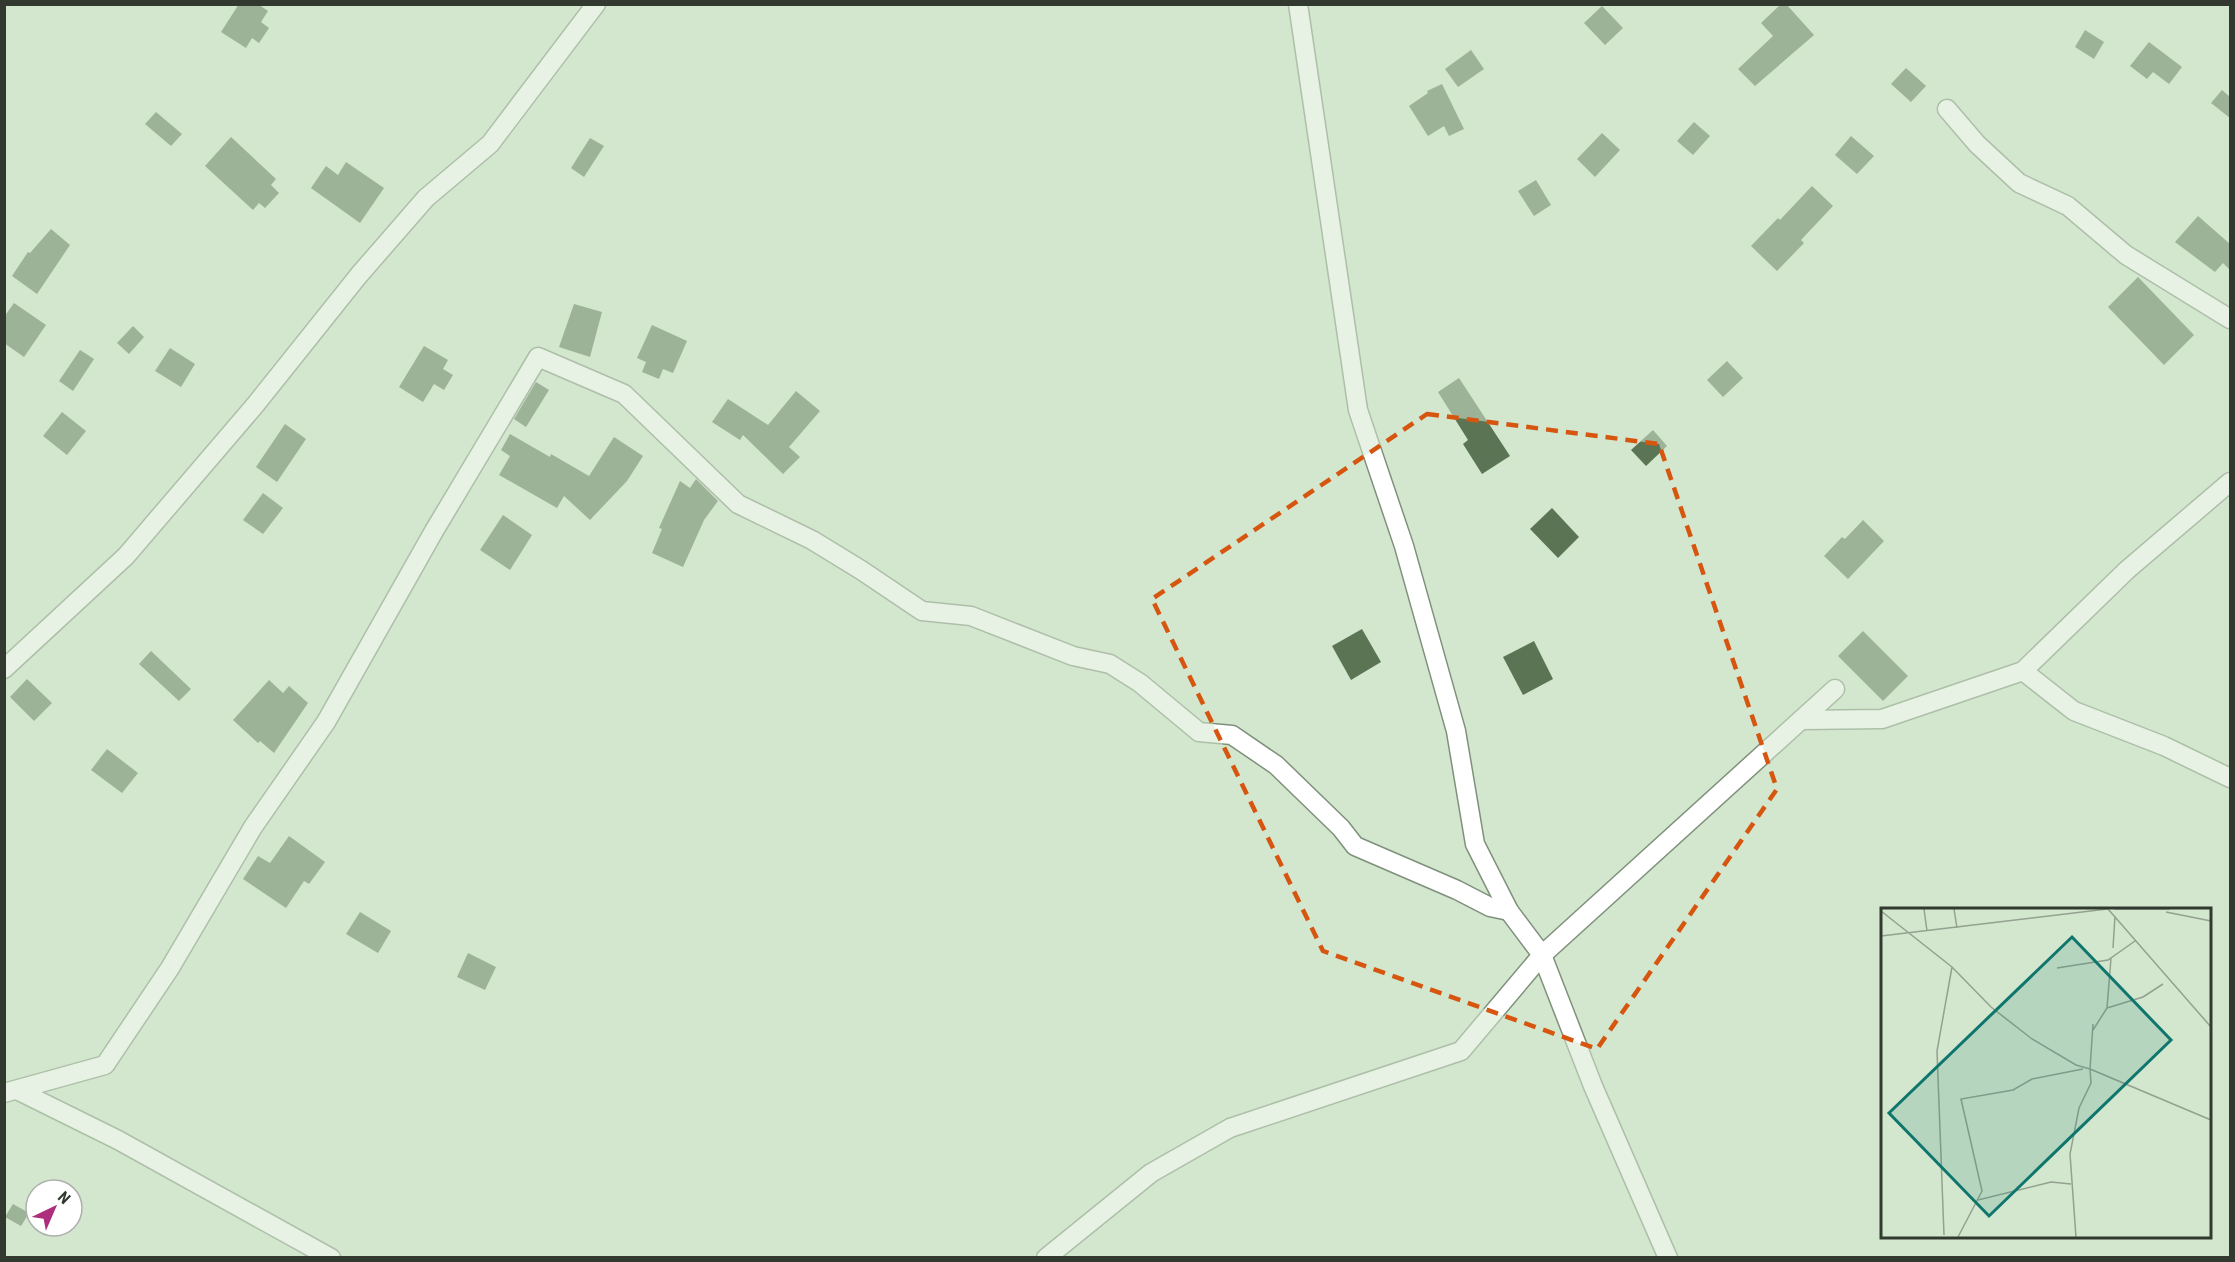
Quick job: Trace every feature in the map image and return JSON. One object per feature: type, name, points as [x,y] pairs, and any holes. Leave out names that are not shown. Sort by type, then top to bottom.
[{"type":"street","points":[[4,669],[126,556],[256,404],[359,275],[426,198],[490,144],[596,4]]},
{"type":"street","points":[[1298,4],[1358,410],[1404,546],[1456,730],[1475,844],[1509,911],[1542,955],[1593,1086],[1668,1257]]},
{"type":"street","points":[[1947,109],[1977,144],[2019,183],[2068,206],[2126,255],[2230,319]]},
{"type":"street","points":[[11,1091],[105,1065],[170,968],[253,827],[327,722],[434,531],[538,357],[624,394],[738,504],[812,540],[922,611],[972,616],[1073,656],[1110,664],[1140,682],[1199,732],[1232,735],[1275,765],[1341,828],[1355,846],[1457,890],[1490,907],[1509,911]]},
{"type":"street","points":[[1801,720],[1882,719],[2023,671],[2127,570],[2230,482]]},
{"type":"street","points":[[2023,671],[2074,711],[2164,746],[2230,778]]},
{"type":"street","points":[[1046,1257],[1151,1173],[1230,1128],[1461,1051],[1542,955],[1835,689]]},
{"type":"street","points":[[11,1091],[118,1140],[283,1233],[331,1257]]},
{"type":"highlighted area","points":[[1427,414],[1659,444],[1777,789],[1597,1049],[1323,951],[1152,599]]},
{"type":"building","points":[[239,4],[258,4],[268,11],[261,22],[269,28],[259,43],[252,38],[246,48],[221,32]]},
{"type":"building","points":[[1781,4],[1786,4],[1814,35],[1755,86],[1738,69],[1773,36],[1761,23]]},
{"type":"building","points":[[1602,6],[1623,28],[1605,45],[1584,23]]},
{"type":"building","points":[[2085,30],[2104,42],[2094,59],[2075,47]]},
{"type":"building","points":[[2149,42],[2182,67],[2169,84],[2153,72],[2147,79],[2130,66]]},
{"type":"building","points":[[1471,50],[1484,69],[1458,87],[1445,69]]},
{"type":"building","points":[[1906,68],[1926,86],[1911,102],[1891,84]]},
{"type":"building","points":[[1442,84],[1464,129],[1449,136],[1444,126],[1428,136],[1409,106],[1428,93],[1427,91]]},
{"type":"building","points":[[2222,90],[2230,97],[2230,118],[2211,103]]},
{"type":"building","points":[[156,112],[182,134],[171,146],[145,124]]},
{"type":"building","points":[[1694,122],[1710,136],[1693,155],[1677,141]]},
{"type":"building","points":[[1602,133],[1620,150],[1595,177],[1577,159]]},
{"type":"building","points":[[1851,136],[1874,156],[1857,174],[1835,155]]},
{"type":"building","points":[[231,137],[276,179],[271,185],[279,193],[265,208],[259,203],[253,210],[205,166]]},
{"type":"building","points":[[590,138],[604,146],[584,177],[571,168]]},
{"type":"building","points":[[346,162],[384,188],[360,223],[311,188],[326,166],[338,175]]},
{"type":"building","points":[[1536,180],[1551,205],[1534,216],[1518,191]]},
{"type":"building","points":[[1812,186],[1833,206],[1801,240],[1804,243],[1777,271],[1751,246]]},
{"type":"building","points":[[2198,216],[2230,244],[2230,270],[2223,263],[2215,272],[2175,242]]},
{"type":"building","points":[[51,229],[70,245],[37,294],[12,276],[28,252],[30,253]]},
{"type":"building","points":[[2138,277],[2194,335],[2164,365],[2108,307]]},
{"type":"building","points":[[14,303],[46,325],[24,357],[4,343],[4,317]]},
{"type":"building","points":[[574,304],[602,312],[590,357],[559,347]]},
{"type":"building","points":[[652,325],[687,341],[673,373],[663,369],[659,379],[642,372],[646,362],[637,358]]},
{"type":"building","points":[[133,326],[144,337],[129,354],[117,343]]},
{"type":"building","points":[[424,346],[448,360],[443,369],[453,375],[444,390],[434,384],[423,402],[399,387]]},
{"type":"building","points":[[170,348],[195,364],[181,387],[155,371]]},
{"type":"building","points":[[80,350],[94,359],[73,391],[59,381]]},
{"type":"building","points":[[1727,361],[1743,378],[1723,397],[1707,380]]},
{"type":"building","points":[[1459,378],[1510,456],[1482,474],[1463,444],[1468,440],[1438,392]]},
{"type":"building","points":[[536,382],[549,390],[526,427],[514,419]]},
{"type":"building","points":[[796,391],[820,411],[789,447],[800,457],[783,474],[743,435],[740,440],[712,422],[728,399],[768,425]]},
{"type":"building","points":[[62,412],[86,431],[67,455],[43,436]]},
{"type":"building","points":[[285,424],[306,439],[277,482],[256,467]]},
{"type":"building","points":[[1653,430],[1667,446],[1646,466],[1631,450]]},
{"type":"building","points":[[510,434],[589,476],[614,437],[643,456],[627,481],[590,520],[564,496],[557,508],[499,475],[510,456],[501,450]]},
{"type":"building","points":[[696,479],[718,501],[704,520],[683,567],[652,553],[662,529],[659,528],[680,481],[690,488]]},
{"type":"building","points":[[263,493],[283,508],[263,534],[243,520]]},
{"type":"building","points":[[1552,508],[1579,537],[1558,558],[1530,529]]},
{"type":"building","points":[[503,515],[532,535],[510,570],[480,550]]},
{"type":"building","points":[[1863,520],[1884,541],[1848,579],[1824,556]]},
{"type":"building","points":[[1362,629],[1381,662],[1351,680],[1332,646]]},
{"type":"building","points":[[1863,631],[1908,676],[1883,701],[1838,656]]},
{"type":"building","points":[[1534,641],[1553,679],[1523,695],[1503,657]]},
{"type":"building","points":[[151,651],[191,689],[179,701],[139,664]]},
{"type":"building","points":[[27,679],[52,703],[34,721],[10,697]]},
{"type":"building","points":[[269,680],[283,693],[289,686],[308,703],[274,753],[260,741],[258,743],[233,720]]},
{"type":"building","points":[[107,749],[138,773],[122,793],[91,770]]},
{"type":"building","points":[[289,836],[325,862],[309,884],[304,881],[286,908],[243,879],[258,856],[270,863]]},
{"type":"building","points":[[360,912],[391,931],[378,953],[346,934]]},
{"type":"building","points":[[468,953],[496,967],[485,990],[457,977]]},
{"type":"building","points":[[13,1204],[24,1210],[24,1221],[21,1226],[5,1217]]}]
